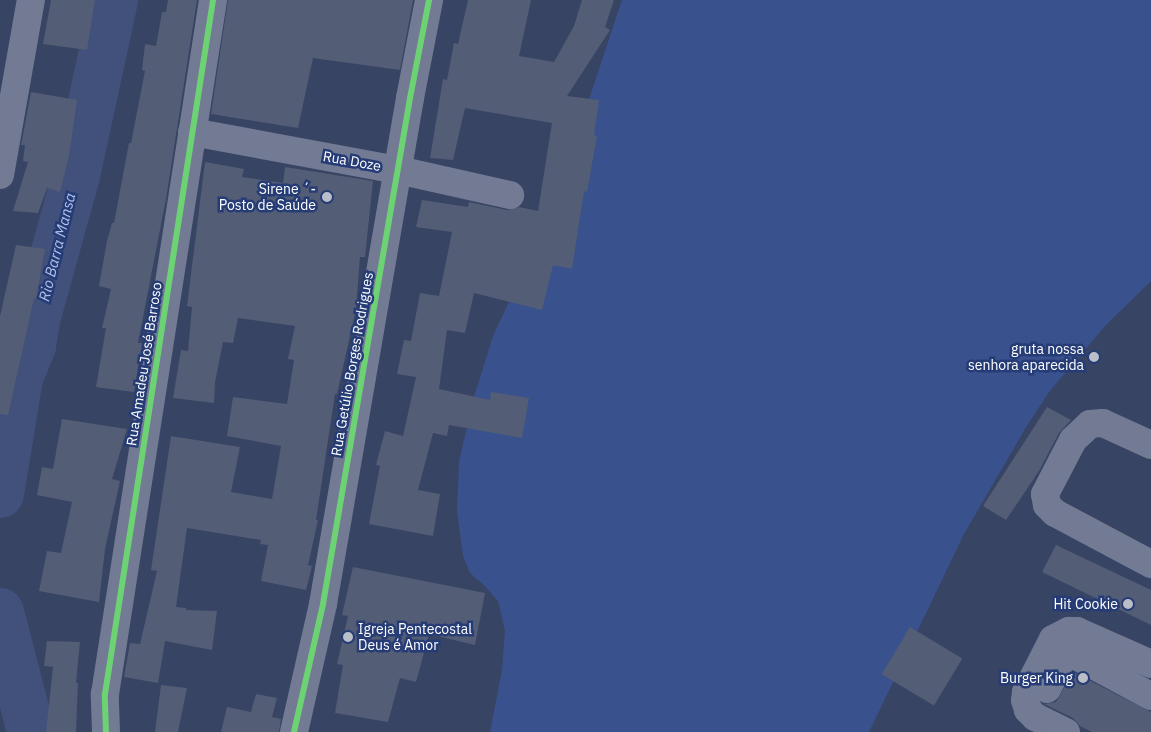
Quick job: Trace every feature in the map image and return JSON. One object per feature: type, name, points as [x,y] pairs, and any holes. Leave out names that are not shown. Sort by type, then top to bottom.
[{"type":"street","points":[[0,175],[32,0]]},
{"type":"street","name":"Rua Amadeu José Barroso","points":[[106,732],[105,694],[213,0]]},
{"type":"street","name":"Rua Getúlio Borges Rodrigues","points":[[294,732],[323,604],[429,0]]},
{"type":"street","name":"Rua Doze","points":[[192,132],[398,170],[510,195]]},
{"type":"street","points":[[1151,445],[1103,423],[1090,424],[1073,440],[1047,487],[1045,499],[1050,509],[1055,513],[1151,564]]},
{"type":"street","points":[[1066,732],[1035,718],[1028,710],[1025,700],[1026,692],[1053,640],[1061,634],[1077,631],[1151,664]]},
{"type":"street","points":[[1083,732],[1045,712],[1040,706],[1061,660],[1065,657],[1076,656],[1151,696]]},
{"type":"shaded area","points":[[622,0],[1151,0],[1151,281],[1106,325],[1049,392],[1025,429],[964,534],[869,732],[490,732],[502,670],[505,631],[498,601],[470,573],[463,556],[457,511],[459,462],[473,400],[493,336],[554,205]]},
{"type":"building","points":[[51,0],[95,0],[87,50],[43,44]]},
{"type":"building","points":[[168,0],[197,0],[166,199],[138,343],[142,343],[134,392],[96,387],[106,328],[102,328],[111,289],[99,286],[107,241],[112,223],[114,223],[145,71],[142,70],[145,44],[156,46],[162,12],[166,12]]},
{"type":"building","points":[[228,0],[413,0],[400,70],[313,58],[298,128],[211,114]]},
{"type":"building","points":[[468,0],[531,0],[519,56],[554,62],[574,26],[582,0],[614,0],[605,27],[610,30],[567,96],[599,100],[594,135],[597,136],[587,192],[584,191],[572,269],[553,265],[542,310],[474,293],[465,333],[447,330],[439,389],[490,400],[491,392],[529,398],[522,438],[449,425],[447,436],[433,433],[418,490],[440,494],[433,536],[369,524],[380,466],[376,465],[385,431],[403,436],[416,377],[397,374],[404,340],[411,341],[420,293],[439,296],[452,232],[416,227],[422,200],[468,207],[469,202],[507,210],[519,207],[538,211],[552,123],[465,108],[453,160],[430,158],[443,79],[447,80],[454,43],[458,44]]},
{"type":"building","points":[[31,92],[77,100],[69,156],[60,192],[47,188],[38,213],[13,211],[28,162],[23,161],[25,145],[21,145]]},
{"type":"building","points":[[205,162],[244,169],[242,177],[283,183],[285,167],[373,181],[365,257],[360,257],[356,309],[337,394],[335,394],[316,520],[318,520],[308,565],[312,566],[306,590],[261,581],[268,545],[260,544],[261,540],[187,528],[176,607],[186,608],[186,610],[217,611],[212,650],[165,641],[158,683],[124,677],[130,643],[140,644],[157,571],[151,570],[171,436],[240,447],[231,492],[272,499],[281,446],[227,436],[233,397],[287,404],[294,360],[288,359],[295,326],[238,318],[233,343],[223,342],[215,382],[214,403],[173,398],[181,350],[188,351],[192,307],[187,306]]},
{"type":"building","points":[[16,245],[45,249],[36,299],[34,298],[8,415],[0,414],[0,316]]},
{"type":"building","points":[[1047,407],[1071,420],[1059,433],[1039,471],[1006,520],[983,506]]},
{"type":"building","points":[[62,419],[127,429],[112,479],[120,481],[105,549],[99,602],[39,591],[47,551],[61,553],[72,502],[37,495],[42,467],[53,469]]},
{"type":"building","points":[[1056,545],[1151,590],[1151,625],[1042,572]]},
{"type":"building","points":[[353,567],[485,593],[475,645],[429,634],[416,682],[400,678],[388,722],[335,713],[343,665],[337,664],[348,616],[342,615]]},
{"type":"building","points":[[910,627],[962,658],[934,706],[882,674]]},
{"type":"building","points":[[47,641],[80,642],[76,683],[78,683],[76,732],[46,732],[53,667],[44,666]]},
{"type":"building","name":"Burger King","points":[[1073,672],[1151,712],[1151,732],[1092,732],[1080,726],[1073,718],[1044,704],[1056,702]]},
{"type":"building","points":[[161,685],[187,688],[178,732],[155,732]]},
{"type":"building","points":[[256,694],[277,698],[272,717],[281,719],[279,732],[221,732],[227,707],[251,712]]},
{"type":"waterway","name":"Rio Barra Mansa","points":[[0,494],[19,378],[32,346],[36,320],[76,176],[114,0]]},
{"type":"waterway","name":"Rio Barra Mansa","points":[[0,612],[31,732]]},
{"type":"cycle path","points":[[106,732],[105,694],[213,0]]},
{"type":"cycle path","points":[[294,732],[323,604],[410,98],[429,0]]},
{"type":"place","name":"Sirene ´- Posto de Saúde","points":[[327,197]]},
{"type":"place","name":"gruta nossa senhora aparecida","points":[[1094,357]]},
{"type":"place","name":"Hit Cookie","points":[[1128,604]]},
{"type":"place","name":"Igreja Pentecostal Deus é Amor","points":[[348,637]]},
{"type":"place","name":"Burger King","points":[[1083,678]]}]
